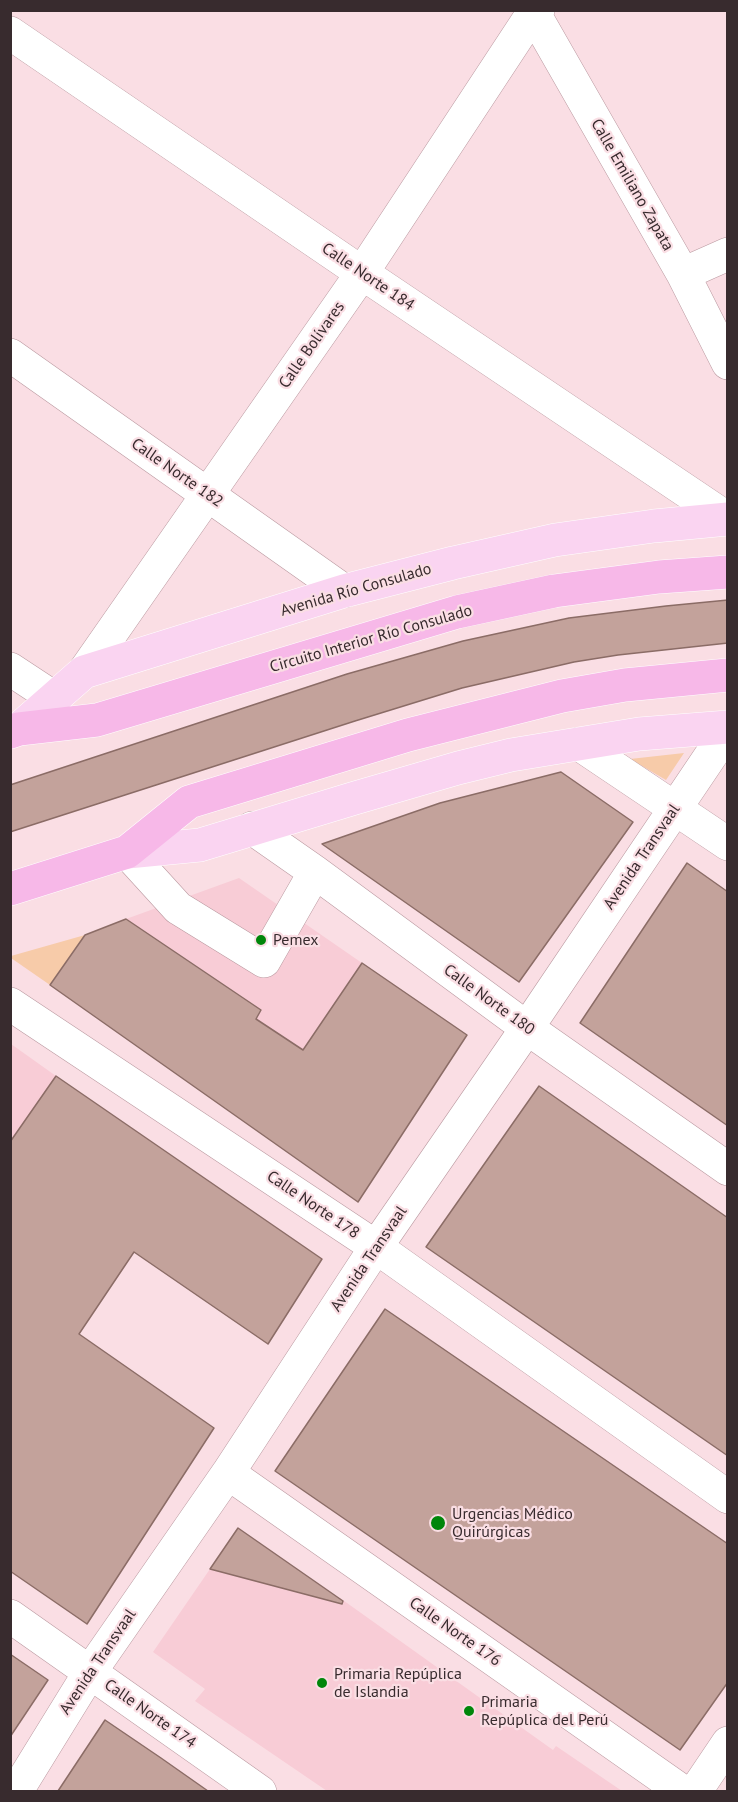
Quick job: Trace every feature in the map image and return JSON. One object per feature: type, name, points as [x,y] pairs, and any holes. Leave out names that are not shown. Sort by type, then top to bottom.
[{"type":"highway","name":"Circuito Interior Río Consulado","points":[[15,731],[97,720],[457,612],[554,591],[659,577],[728,572]]},
{"type":"highway","points":[[10,889],[127,852],[189,802],[408,735],[562,696],[625,685],[728,675]]},
{"type":"main road","name":"Avenida Río Consulado","points":[[15,731],[84,672],[344,591],[555,540],[654,526],[728,519]]},
{"type":"main road","points":[[127,852],[200,845],[458,768],[511,755],[639,734],[728,728]]},
{"type":"street","name":"Calle Bolívares","points":[[84,672],[362,273],[534,11]]},
{"type":"street","name":"Calle Emiliano Zapata","points":[[534,11],[683,274],[728,363]]},
{"type":"street","name":"Calle Norte 184","points":[[10,33],[728,519]]},
{"type":"street","points":[[683,274],[728,254]]},
{"type":"street","name":"Calle Norte 182","points":[[10,355],[344,591]]},
{"type":"street","points":[[10,669],[54,698]]},
{"type":"street","name":"Avenida Transvaal","points":[[16,1791],[90,1672],[228,1473],[376,1247],[527,1028],[728,728]]},
{"type":"street","points":[[579,744],[728,844]]},
{"type":"street","name":"Calle Norte 180","points":[[252,828],[527,1028],[728,1169]]},
{"type":"street","points":[[127,852],[178,908],[264,962],[315,872]]},
{"type":"street","name":"Calle Norte 178","points":[[10,1004],[376,1247],[728,1497]]},
{"type":"street","name":"Calle Norte 176","points":[[228,1473],[683,1791]]},
{"type":"street","name":"Calle Norte 174","points":[[10,1616],[260,1791]]},
{"type":"street","points":[[695,1791],[728,1743]]},
{"type":"shaded area","points":[[684,753],[666,780],[630,759]]},
{"type":"shaded area","points":[[239,878],[362,963],[303,1050],[256,1019],[261,1010],[126,919]]},
{"type":"shaded area","points":[[85,935],[50,985],[11,958],[11,956]]},
{"type":"shaded area","points":[[11,1044],[56,1076],[11,1142]]},
{"type":"shaded area","name":"Primaria Repúplica de Islandia","points":[[210,1569],[335,1602],[340,1598],[553,1750],[556,1746],[622,1791],[327,1791],[195,1701],[205,1689],[153,1652]]},
{"type":"building","points":[[728,600],[728,643],[574,662],[462,688],[10,832],[10,785],[347,674],[463,641],[569,618]]},
{"type":"building","points":[[561,772],[633,822],[519,982],[322,844],[440,803]]},
{"type":"building","points":[[687,863],[728,892],[728,1126],[580,1023]]},
{"type":"building","points":[[126,919],[261,1010],[256,1019],[303,1050],[362,963],[467,1035],[358,1202],[50,985],[85,935]]},
{"type":"building","points":[[56,1076],[322,1259],[268,1344],[134,1252],[79,1334],[214,1428],[87,1624],[10,1571],[10,1142]]},
{"type":"building","points":[[539,1086],[728,1218],[728,1456],[426,1247]]},
{"type":"building","points":[[385,1309],[728,1544],[728,1682],[680,1750],[275,1471]]},
{"type":"building","points":[[238,1528],[343,1601],[342,1604],[210,1569]]},
{"type":"building","points":[[10,1654],[48,1680],[10,1737]]},
{"type":"building","points":[[105,1720],[161,1758],[208,1791],[58,1791]]},
{"type":"place","name":"Pemex","points":[[261,940]]},
{"type":"place","name":"Urgencias Médico Quirúrgicas","points":[[438,1523]]},
{"type":"place","name":"Primaria Repúplica de Islandia","points":[[322,1683]]},
{"type":"place","name":"Primaria Repúplica del Perú","points":[[469,1711]]}]
